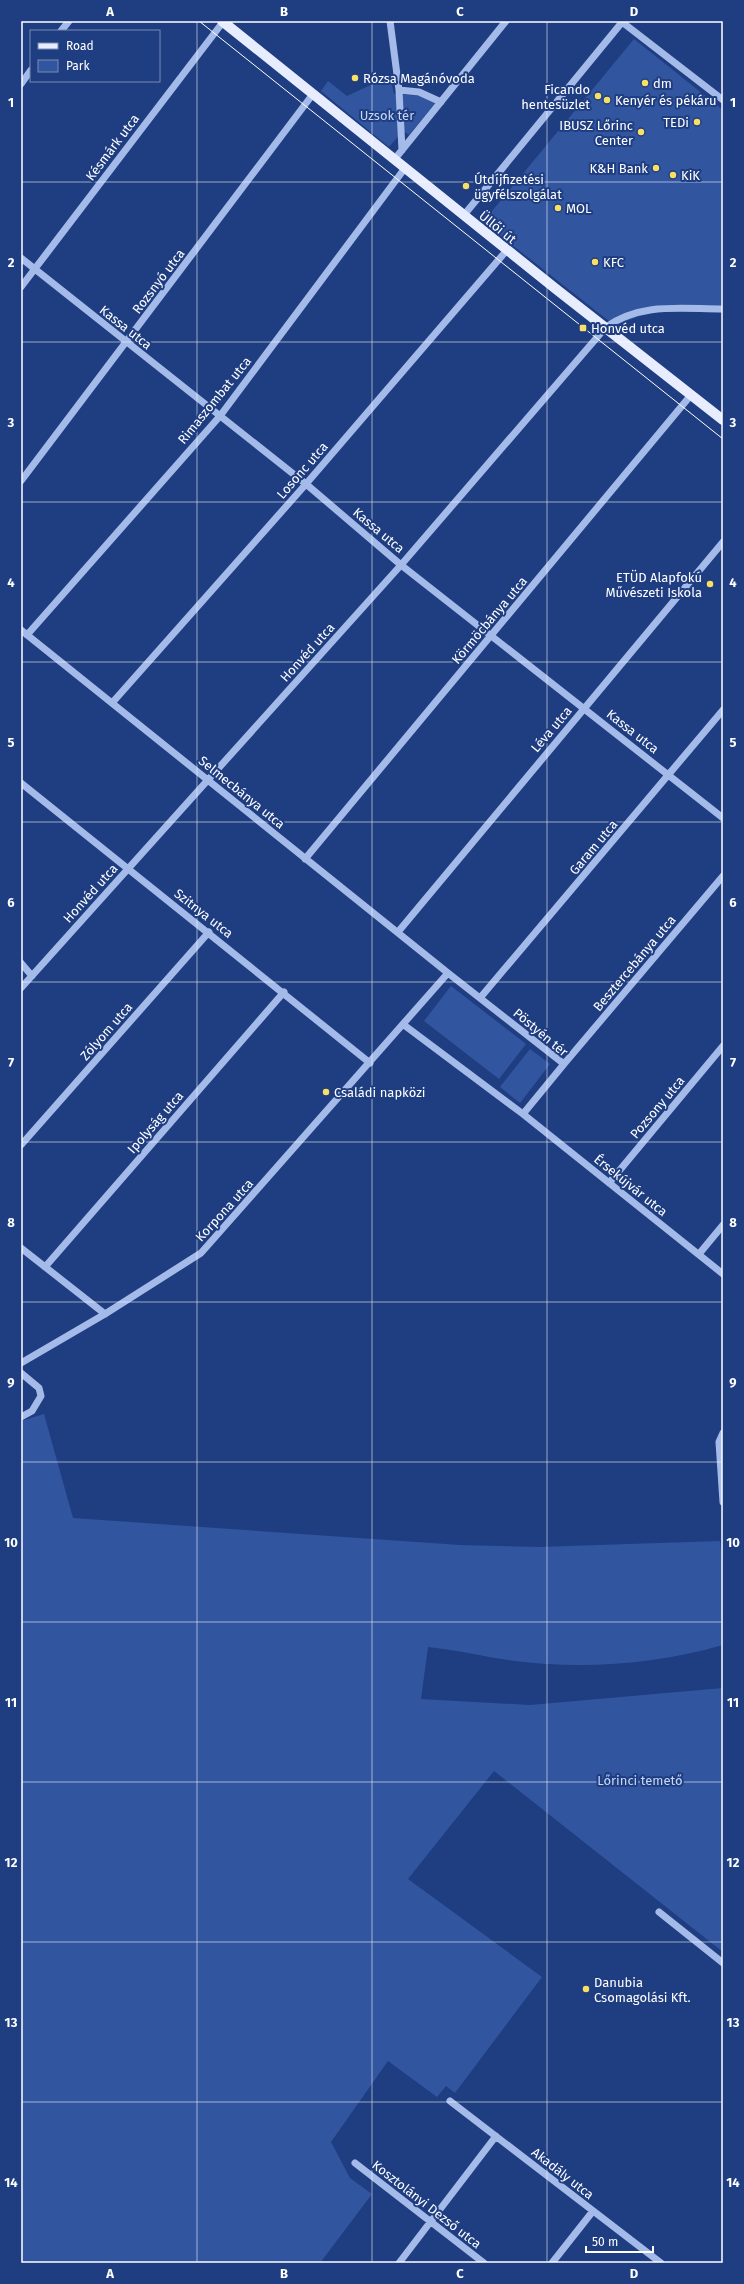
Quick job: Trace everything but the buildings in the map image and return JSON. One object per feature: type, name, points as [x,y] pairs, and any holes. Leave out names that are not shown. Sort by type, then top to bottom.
[{"type":"main road","name":"Üllői út","points":[[222,21],[507,250],[723,420]]},
{"type":"street","points":[[62,30],[69,21]]},
{"type":"street","name":"Késmárk utca","points":[[21,287],[222,21]]},
{"type":"street","points":[[390,21],[399,90],[402,150]]},
{"type":"street","points":[[394,160],[506,21]]},
{"type":"street","points":[[464,215],[622,22],[723,100]]},
{"type":"street","points":[[21,84],[30,71]]},
{"type":"street","points":[[399,90],[419,92],[442,102]]},
{"type":"street","name":"Rozsnyó utca","points":[[21,481],[127,343],[313,94]]},
{"type":"street","name":"Rimaszombat utca","points":[[24,632],[220,416],[405,168]]},
{"type":"street","name":"Losonc utca","points":[[112,703],[306,484],[507,250]]},
{"type":"street","name":"Kassa utca","points":[[21,258],[306,484],[401,564],[723,818]]},
{"type":"street","points":[[606,327],[639,311],[723,309]]},
{"type":"street","name":"Honvéd utca","points":[[21,988],[401,564],[606,327]]},
{"type":"street","name":"Körmöcbánya utca","points":[[305,860],[691,395]]},
{"type":"street","name":"Léva utca","points":[[398,932],[723,542]]},
{"type":"street","name":"Selmecbánya utca","points":[[24,632],[305,860],[448,973]]},
{"type":"street","name":"Garam utca","points":[[480,998],[723,710]]},
{"type":"street","name":"Szitnya utca","points":[[21,783],[370,1062]]},
{"type":"street","name":"Besztercebánya utca","points":[[564,1064],[723,876]]},
{"type":"street","name":"Zólyom utca","points":[[21,1145],[209,932]]},
{"type":"street","points":[[21,963],[32,976]]},
{"type":"street","points":[[448,973],[404,1025],[523,1114]]},
{"type":"street","name":"Pöstyén tér","points":[[448,973],[564,1064],[523,1114]]},
{"type":"street","name":"Ipolyság utca","points":[[45,1267],[284,992]]},
{"type":"street","name":"Korpona utca","points":[[21,1363],[105,1314],[190,1261],[205,1249],[404,1025]]},
{"type":"street","name":"Pozsony utca","points":[[609,1183],[723,1046]]},
{"type":"street","name":"Érsekújvár utca","points":[[523,1114],[723,1274]]},
{"type":"street","points":[[698,1254],[723,1225]]},
{"type":"street","points":[[21,1248],[105,1314]]},
{"type":"street","points":[[21,1373],[39,1388],[41,1396],[32,1411],[21,1417]]},
{"type":"street","points":[[723,1434],[719,1442],[723,1502]]},
{"type":"street","points":[[659,1912],[723,1963]]},
{"type":"street","name":"Akadály utca","points":[[450,2101],[661,2263]]},
{"type":"street","points":[[399,2263],[496,2136]]},
{"type":"street","name":"Kosztolányi Dezső utca","points":[[355,2163],[484,2263]]},
{"type":"street","points":[[552,2263],[593,2211]]},
{"type":"green space","points":[[634,39],[723,110],[723,310],[652,312],[614,325],[483,222]]},
{"type":"green space","name":"Uzsok tér","points":[[390,76],[394,94],[424,96],[435,103],[409,135],[403,131],[389,147],[321,91],[328,81],[347,96]]},
{"type":"green space","points":[[451,986],[526,1044],[499,1079],[424,1021]]},
{"type":"green space","points":[[530,1049],[550,1064],[520,1103],[500,1087]]},
{"type":"green space","name":"Lőrinci temető","points":[[44,1414],[73,1518],[460,1545],[538,1547],[720,1541],[723,1573],[723,1645],[698,1652],[646,1661],[593,1665],[541,1664],[428,1647],[421,1699],[530,1705],[723,1688],[723,1952],[494,1771],[408,1879],[542,1977],[455,2093],[446,2086],[437,2097],[388,2061],[331,2142],[350,2178],[372,2194],[320,2263],[21,2263],[21,1421]]},
{"type":"tram line","points":[[199,21],[723,439]]},
{"type":"place","name":"Rózsa Magánóvoda","points":[[355,78]]},
{"type":"place","name":"dm","points":[[645,83]]},
{"type":"place","name":"Ficando hentesüzlet","points":[[598,96]]},
{"type":"place","name":"Kenyér és pékáru","points":[[607,100]]},
{"type":"place","name":"TEDi","points":[[697,122]]},
{"type":"place","name":"IBUSZ Lőrinc Center","points":[[641,132]]},
{"type":"place","name":"K&H Bank","points":[[656,168]]},
{"type":"place","name":"KiK","points":[[673,175]]},
{"type":"place","name":"Útdíjfizetési ügyfélszolgálat","points":[[466,186]]},
{"type":"place","name":"MOL","points":[[558,208]]},
{"type":"place","name":"KFC","points":[[595,262]]},
{"type":"place","name":"Honvéd utca","points":[[583,328]]},
{"type":"place","name":"ETÜD Alapfokú Művészeti Iskola","points":[[710,584]]},
{"type":"place","name":"Családi napközi","points":[[326,1092]]},
{"type":"place","name":"Danubia Csomagolási Kft.","points":[[586,1989]]}]
